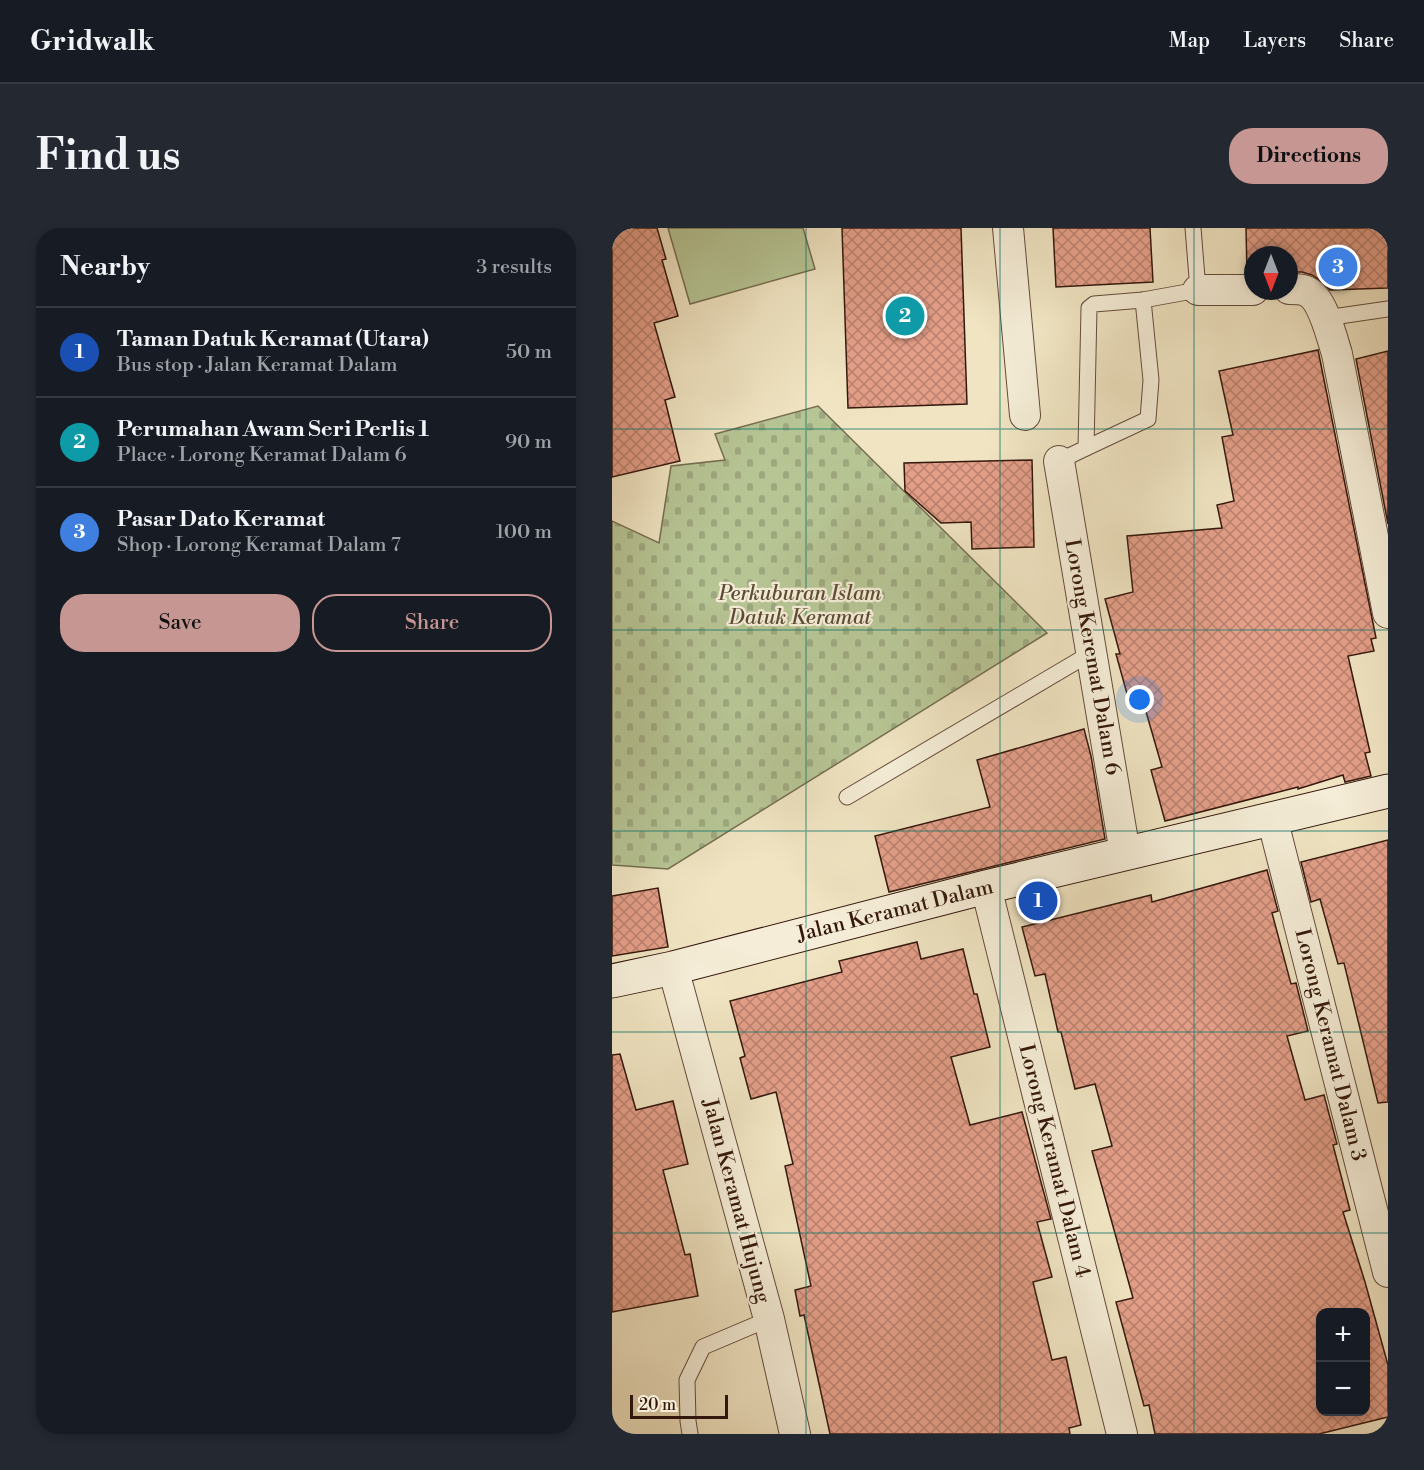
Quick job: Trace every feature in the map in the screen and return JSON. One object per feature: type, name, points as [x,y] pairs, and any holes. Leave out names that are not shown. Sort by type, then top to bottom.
[{"type":"street","points":[[1008,228],[1025,415]]},
{"type":"street","points":[[1198,290],[1244,290]]},
{"type":"street","points":[[1298,290],[1308,291],[1316,299],[1326,318],[1337,354],[1388,613]]},
{"type":"street","name":"Lorong Keremat Dalam 6","points":[[1059,461],[1125,853]]},
{"type":"street","name":"Jalan Keramat Dalam","points":[[612,981],[673,968],[986,887],[1388,791]]},
{"type":"street","name":"Lorong Keramat Dalam 3","points":[[1272,818],[1388,1272]]},
{"type":"street","name":"Lorong Keramat Dalam 4","points":[[986,887],[1122,1434]]},
{"type":"street","name":"Jalan Keramat Hujung","points":[[673,968],[769,1319],[795,1434]]},
{"type":"lane","points":[[1086,448],[1089,308],[1094,304],[1143,300],[1198,290],[1193,228]]},
{"type":"lane","points":[[1059,461],[1148,419],[1151,380],[1143,300]]},
{"type":"lane","points":[[1326,318],[1388,309]]},
{"type":"lane","points":[[847,797],[1091,653]]},
{"type":"lane","points":[[690,1434],[687,1380],[703,1347],[769,1319]]},
{"type":"green space","points":[[668,228],[803,228],[815,269],[690,304]]},
{"type":"green space","name":"Perkuburan Islam Datuk Keramat","points":[[818,406],[1047,633],[668,869],[612,865],[612,521],[659,543],[671,466],[725,460],[715,434]]},
{"type":"building","points":[[612,228],[657,228],[666,259],[662,260],[678,316],[654,323],[675,397],[665,400],[680,461],[612,477]]},
{"type":"building","points":[[842,228],[961,228],[967,404],[848,408]]},
{"type":"building","points":[[1053,228],[1150,228],[1153,282],[1056,287]]},
{"type":"building","points":[[1246,228],[1388,228],[1388,288],[1330,290],[1312,275],[1298,272],[1298,246],[1246,246]]},
{"type":"building","points":[[1318,350],[1376,638],[1371,639],[1374,651],[1348,656],[1370,752],[1365,753],[1371,776],[1345,782],[1343,775],[1298,789],[1298,787],[1165,821],[1151,770],[1162,767],[1142,698],[1129,701],[1116,654],[1120,654],[1105,599],[1133,592],[1127,536],[1222,528],[1217,505],[1234,501],[1222,437],[1233,435],[1219,371]]},
{"type":"building","points":[[1388,351],[1388,524],[1356,359]]},
{"type":"building","points":[[1032,460],[1034,547],[972,549],[971,522],[941,523],[905,491],[904,463]]},
{"type":"building","points":[[1084,729],[1091,756],[1105,839],[889,892],[875,836],[990,807],[977,760]]},
{"type":"building","points":[[1388,840],[1388,1102],[1378,1103],[1344,963],[1338,964],[1320,899],[1311,902],[1301,862]]},
{"type":"building","points":[[1267,870],[1278,911],[1272,913],[1291,984],[1296,983],[1308,1031],[1287,1036],[1305,1100],[1324,1095],[1337,1144],[1333,1145],[1350,1210],[1343,1212],[1388,1365],[1388,1417],[1319,1434],[1155,1434],[1149,1405],[1144,1406],[1116,1302],[1133,1298],[1092,1151],[1112,1146],[1095,1084],[1075,1089],[1061,1032],[1058,1032],[1045,974],[1035,976],[1022,927],[1151,895],[1152,902]]},
{"type":"building","points":[[658,888],[668,947],[612,956],[612,896]]},
{"type":"building","points":[[917,942],[921,959],[963,949],[974,994],[977,994],[990,1047],[951,1057],[970,1125],[1022,1112],[1051,1219],[1037,1222],[1052,1277],[1033,1282],[1052,1360],[1066,1357],[1081,1425],[1069,1428],[1070,1434],[830,1434],[804,1315],[800,1316],[795,1290],[811,1286],[785,1166],[793,1164],[776,1092],[751,1099],[740,1058],[745,1056],[730,1001],[842,972],[839,961]]},
{"type":"building","points":[[620,1054],[636,1110],[673,1101],[688,1164],[663,1170],[685,1255],[690,1254],[698,1296],[612,1312],[612,1055]]},
{"type":"place","name":"Pasar Dato Keramat","points":[[1338,267]]},
{"type":"place","name":"Perumahan Awam Seri Perlis 1","points":[[905,316]]},
{"type":"place","name":"Taman Datuk Keramat (Utara)","points":[[1038,901]]}]
